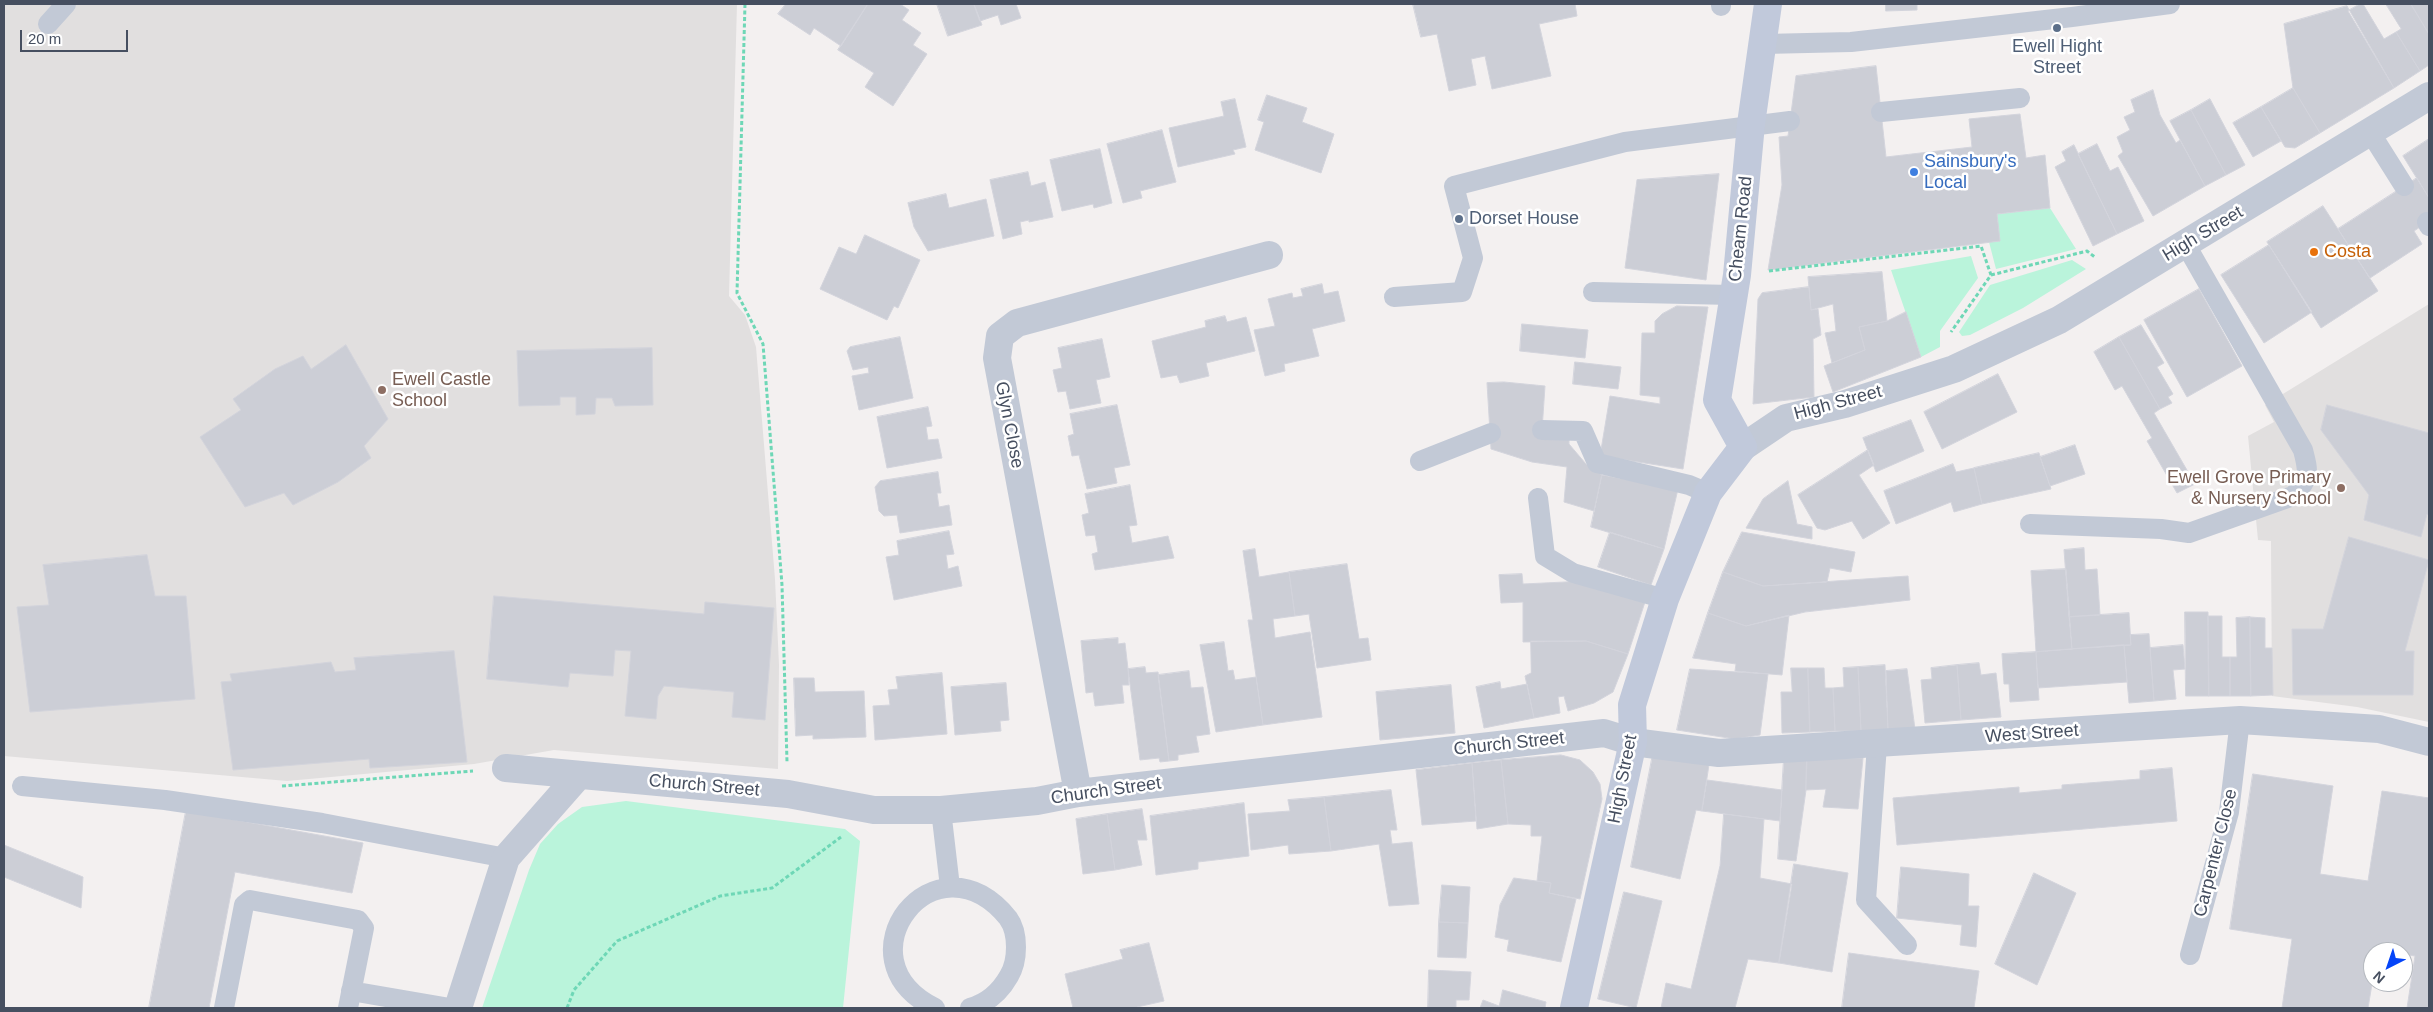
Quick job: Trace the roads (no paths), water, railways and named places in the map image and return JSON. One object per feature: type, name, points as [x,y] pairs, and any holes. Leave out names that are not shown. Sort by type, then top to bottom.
[{"type":"main road","name":"Cheam Road","points":[[1743,447],[1717,400],[1735,285],[1751,124],[1764,44],[1768,4]]},
{"type":"main road","name":"High Street","points":[[1574,1008],[1633,742],[1632,705],[1665,599],[1708,493],[1743,447]]},
{"type":"street","name":"High Street","points":[[1743,447],[1786,418],[1845,404],[1954,369],[2058,320],[2186,245],[2429,96]]},
{"type":"street","name":"Glyn Close","points":[[1078,793],[997,358],[1000,336],[1017,323],[1269,255]]},
{"type":"street","name":"West Street","points":[[1633,742],[1719,753],[1878,745],[2240,720],[2380,729],[2429,742]]},
{"type":"street","name":"Church Street","points":[[506,768],[788,794],[874,810],[941,810],[1037,801],[1078,793],[1604,733],[1633,742]]},
{"type":"street","points":[[458,1008],[506,858],[579,775]]},
{"type":"lane","points":[[48,24],[66,4]]},
{"type":"lane","points":[[1764,44],[1851,42],[2170,4]]},
{"type":"lane","points":[[1881,112],[2020,98]]},
{"type":"lane","points":[[1394,297],[1462,292],[1473,258],[1454,186],[1625,142],[1751,124],[1790,121]]},
{"type":"lane","points":[[2370,132],[2404,186]]},
{"type":"lane","points":[[2030,524],[2161,529],[2189,534],[2293,496],[2305,484],[2308,467],[2303,450],[2186,245]]},
{"type":"lane","points":[[1593,292],[1735,285]]},
{"type":"lane","points":[[1542,430],[1582,431],[1597,463],[1689,485],[1708,493]]},
{"type":"lane","points":[[1420,461],[1491,433]]},
{"type":"lane","points":[[1538,498],[1545,556],[1573,573],[1665,599]]},
{"type":"lane","name":"Carpenter Close","points":[[2190,955],[2230,812],[2240,720]]},
{"type":"lane","points":[[1878,745],[1866,900],[1907,945]]},
{"type":"lane","points":[[22,786],[175,802],[322,824],[506,858]]},
{"type":"lane","points":[[941,810],[950,887]]},
{"type":"lane","points":[[935,1008],[914,996],[899,977],[892,953],[895,930],[907,908],[926,894],[950,887],[974,890],[995,903],[1010,922],[1016,945],[1013,969],[1001,990],[982,1005],[970,1008]]},
{"type":"lane","points":[[224,1008],[244,905],[250,900],[358,920],[364,928],[349,1000],[450,1008]]},
{"type":"place","name":"Ewell Hight Street","points":[[2057,28]]},
{"type":"place","name":"Sainsbury's Local","points":[[1914,172]]},
{"type":"place","name":"Dorset House","points":[[1459,219]]},
{"type":"place","name":"Costa","points":[[2314,252]]},
{"type":"place","name":"Ewell Castle School","points":[[382,390]]},
{"type":"place","name":"Ewell Grove Primary & Nursery School","points":[[2341,488]]}]
